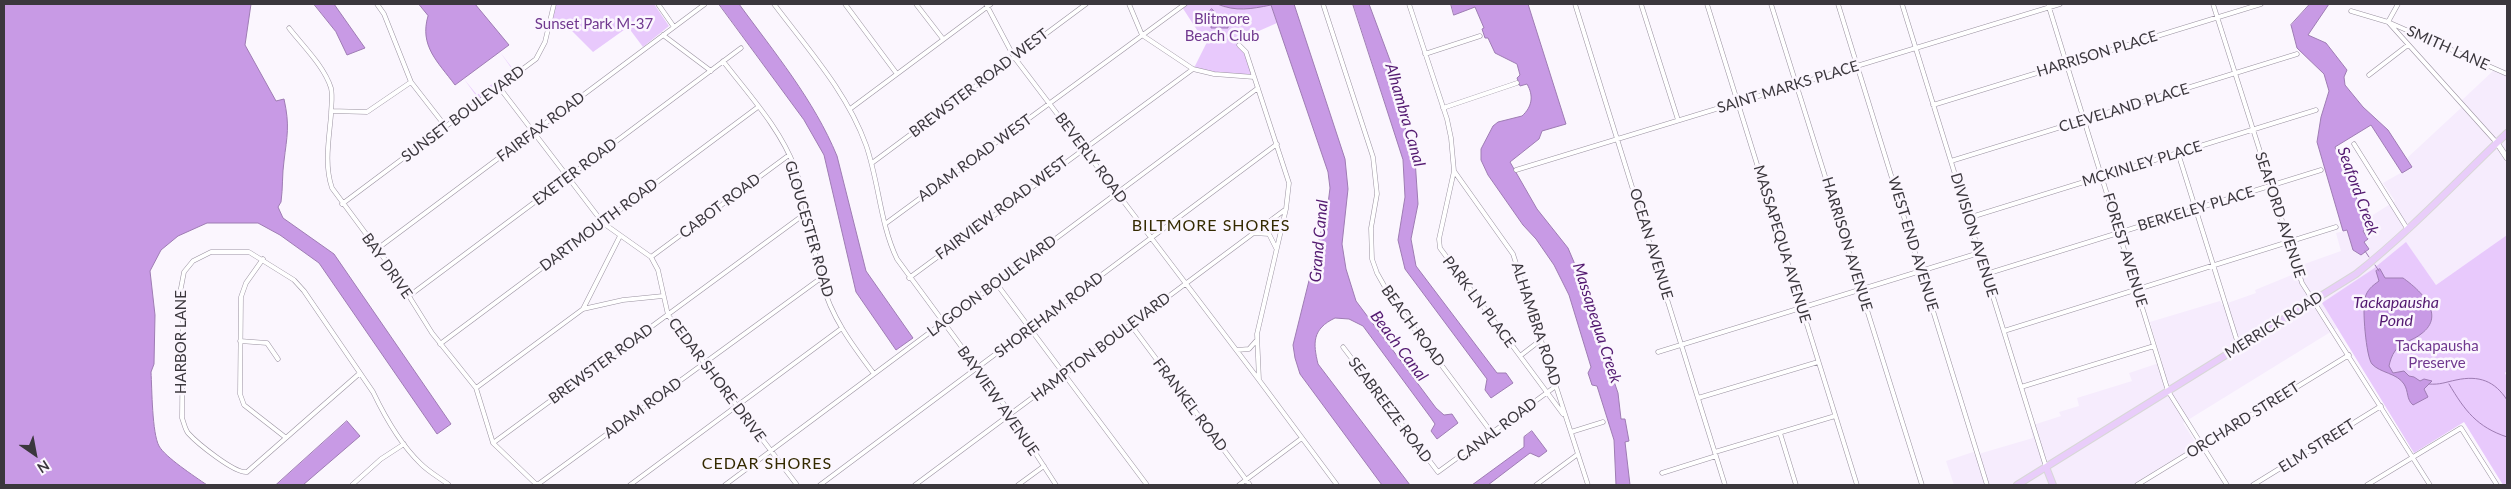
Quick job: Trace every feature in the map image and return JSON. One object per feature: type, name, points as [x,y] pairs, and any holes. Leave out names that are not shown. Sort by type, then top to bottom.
[{"type":"main road","name":"MERRICK ROAD","points":[[2017,485],[2356,274],[2408,230],[2507,133]]},
{"type":"main road","points":[[2046,467],[2053,485]]},
{"type":"street","points":[[377,4],[384,14],[412,82],[446,127]]},
{"type":"street","name":"SUNSET BOULEVARD","points":[[342,204],[499,87],[539,54],[547,36],[554,4]]},
{"type":"street","points":[[658,4],[674,27]]},
{"type":"street","name":"FAIRFAX ROAD","points":[[376,249],[705,4]]},
{"type":"street","name":"BAYVIEW AVENUE","points":[[774,4],[850,109],[872,163],[885,224],[893,251],[909,278],[1010,415],[1056,485]]},
{"type":"street","points":[[845,4],[897,74]]},
{"type":"street","points":[[916,4],[943,40]]},
{"type":"street","name":"BREWSTER ROAD WEST","points":[[872,163],[1086,4]]},
{"type":"street","points":[[1129,4],[1142,35],[1193,69],[1214,74],[1254,77]]},
{"type":"street","name":"ADAM ROAD WEST","points":[[885,224],[1185,4]]},
{"type":"street","name":"BEACH ROAD","points":[[1323,4],[1373,157],[1377,194],[1370,242],[1377,274],[1390,296],[1492,433]]},
{"type":"street","points":[[1409,4],[1443,108],[1451,138],[1454,171]]},
{"type":"street","name":"OCEAN AVENUE","points":[[1575,4],[1726,485]]},
{"type":"street","points":[[1641,4],[1678,120]]},
{"type":"street","name":"MASSAPEQUA AVENUE","points":[[1707,4],[1856,485]]},
{"type":"street","name":"HARRISON AVENUE","points":[[1772,4],[1922,485]]},
{"type":"street","name":"WEST END AVENUE","points":[[1838,4],[1987,485]]},
{"type":"street","name":"DIVISION AVENUE","points":[[1902,4],[2046,467]]},
{"type":"street","name":"SAINT MARKS PLACE","points":[[1516,170],[1916,48],[2049,5],[2060,4]]},
{"type":"street","name":"SEAFORD AVENUE","points":[[2214,4],[2301,280],[2430,485]]},
{"type":"street","name":"HARRISON PLACE","points":[[1933,105],[2261,4]]},
{"type":"street","points":[[2398,4],[2388,22],[2497,143],[2507,158]]},
{"type":"street","points":[[850,109],[988,5]]},
{"type":"street","name":"BEVERLY ROAD","points":[[988,5],[1014,57],[1337,485]]},
{"type":"street","name":"FOREST AVENUE","points":[[2049,5],[2168,391],[2227,485]]},
{"type":"street","name":"SMITH LANE","points":[[2351,11],[2388,22],[2507,74]]},
{"type":"street","name":"BAY DRIVE","points":[[289,28],[328,80],[332,93],[328,174],[332,188],[409,296],[440,344],[476,388],[493,443],[537,485]]},
{"type":"street","points":[[663,35],[711,71]]},
{"type":"street","points":[[1425,54],[1480,36]]},
{"type":"street","points":[[1239,45],[1246,52],[1278,144],[1289,184],[1286,209],[1256,342],[1259,380]]},
{"type":"street","points":[[2369,75],[2408,45]]},
{"type":"street","name":"EXETER ROAD","points":[[409,296],[742,48]]},
{"type":"street","name":"CLEVELAND PLACE","points":[[1951,161],[2297,54]]},
{"type":"street","name":"GLOUCESTER ROAD","points":[[723,61],[775,128],[788,154],[800,184],[821,278],[829,302],[842,328],[874,374]]},
{"type":"street","name":"FAIRVIEW ROAD WEST","points":[[909,278],[1083,148],[1193,69]]},
{"type":"street","points":[[331,111],[367,112],[412,82]]},
{"type":"street","points":[[1443,108],[1517,83]]},
{"type":"street","points":[[499,87],[567,178],[603,222],[651,257]]},
{"type":"street","name":"LAGOON BOULEVARD","points":[[725,485],[1258,88]]},
{"type":"street","name":"DARTMOUTH ROAD","points":[[440,344],[758,107]]},
{"type":"street","name":"MCKINLEY PLACE","points":[[1968,218],[2316,110]]},
{"type":"street","name":"SHOREHAM ROAD","points":[[820,485],[1278,144]]},
{"type":"street","points":[[2354,144],[2408,230]]},
{"type":"street","points":[[2178,153],[2240,347]]},
{"type":"street","name":"CABOT ROAD","points":[[651,257],[788,154]]},
{"type":"street","name":"BERKELEY PLACE","points":[[1986,274],[2321,170]]},
{"type":"street","name":"ALHAMBRA ROAD","points":[[1454,171],[1513,254],[1588,485]]},
{"type":"street","name":"PARK LN PLACE","points":[[1454,171],[1439,239],[1440,248],[1566,418]]},
{"type":"street","name":"HAMPTON BOULEVARD","points":[[915,485],[1286,209]]},
{"type":"street","name":"BREWSTER ROAD","points":[[493,443],[806,212]]},
{"type":"street","points":[[2004,331],[2336,227]]},
{"type":"street","points":[[1254,234],[1269,234],[1276,249]]},
{"type":"street","points":[[583,309],[620,236]]},
{"type":"street","name":"HARBOR LANE","points":[[285,438],[247,472],[240,472],[194,438],[185,428],[182,418],[183,314],[180,293],[184,272],[193,261],[211,252],[249,252],[294,280],[304,291],[360,373],[404,444],[420,464],[449,485]]},
{"type":"street","points":[[1658,352],[1979,253]]},
{"type":"street","name":"CEDAR SHORE DRIVE","points":[[651,257],[658,270],[668,315],[797,485]]},
{"type":"street","points":[[263,259],[246,283],[241,297],[239,384],[242,400],[248,408],[285,438],[360,373]]},
{"type":"street","name":"ADAM ROAD","points":[[537,485],[821,278]]},
{"type":"street","points":[[996,283],[1147,485]]},
{"type":"street","points":[[476,388],[583,309],[623,300],[663,296]]},
{"type":"street","name":"FRANKEL ROAD","points":[[1130,325],[1250,485]]},
{"type":"street","points":[[630,485],[842,328]]},
{"type":"street","points":[[1520,356],[1542,339]]},
{"type":"street","points":[[240,341],[267,343],[278,359]]},
{"type":"street","points":[[1236,350],[1249,349],[1256,342]]},
{"type":"street","points":[[2021,387],[2154,346]]},
{"type":"street","name":"SEABREEZE ROAD","points":[[1343,347],[1438,472]]},
{"type":"street","name":"ORCHARD STREET","points":[[2137,485],[2349,355]]},
{"type":"street","points":[[1698,398],[1818,362]]},
{"type":"street","name":"CANAL ROAD","points":[[1438,472],[1556,386]]},
{"type":"street","name":"ELM STREET","points":[[2253,485],[2381,406]]},
{"type":"street","points":[[1662,473],[1835,416]]},
{"type":"street","points":[[1571,432],[1602,422]]},
{"type":"street","points":[[2366,485],[2461,428],[2497,485]]},
{"type":"street","points":[[1780,433],[1796,485]]},
{"type":"street","points":[[1239,485],[1302,438]]},
{"type":"street","points":[[352,485],[381,460],[404,444]]},
{"type":"street","points":[[1536,485],[1578,454]]},
{"type":"street","points":[[1018,485],[1044,466]]},
{"type":"street","points":[[438,485],[443,481]]},
{"type":"shaded area","points":[[2494,70],[2507,75],[2507,235],[2436,285],[2406,243],[2323,304],[2337,328],[2183,423],[2197,445],[2132,485],[1954,485],[1946,461],[1973,452],[1975,455],[2033,438],[2030,426],[2061,416],[2059,412],[2079,406],[2077,398],[2132,381],[2129,373],[2162,362],[2150,322],[2220,301],[2222,305],[2256,293],[2255,290],[2294,274],[2293,268],[2341,251],[2336,233],[2347,230],[2353,250],[2361,254],[2365,220],[2395,201],[2383,183],[2411,167],[2406,159],[2464,105],[2461,101]]},
{"type":"green space","name":"Sunset Park M-37","points":[[556,4],[654,4],[669,26],[643,47],[628,27],[593,52],[571,30],[551,26]]},
{"type":"green space","name":"Blitmore Beach Club","points":[[1186,4],[1216,4],[1228,8],[1271,5],[1277,23],[1236,41],[1243,50],[1253,76],[1206,72],[1194,68],[1208,40],[1197,30],[1182,7]]},
{"type":"green space","points":[[500,52],[516,73],[480,101],[464,79],[477,95],[512,69]]},
{"type":"green space","name":"Tackapausha Preserve","points":[[2507,235],[2507,371],[2505,373],[2507,377],[2507,485],[2503,485],[2464,422],[2414,453],[2322,303],[2373,269],[2406,242],[2436,285]]},
{"type":"water","points":[[4,4],[251,4],[245,45],[276,101],[284,99],[286,108],[287,138],[281,202],[278,207],[283,218],[334,254],[451,424],[437,434],[319,263],[280,235],[258,223],[207,223],[178,236],[161,250],[150,271],[155,315],[154,364],[151,372],[157,440],[159,446],[167,455],[207,485],[4,485]]},
{"type":"water","points":[[314,4],[334,4],[365,48],[347,55],[336,32]]},
{"type":"water","points":[[419,4],[475,4],[509,45],[455,85],[428,45],[426,27],[428,16]]},
{"type":"water","points":[[719,4],[739,4],[793,77],[828,135],[837,156],[866,271],[913,338],[896,350],[856,292],[824,155],[804,120]]},
{"type":"water","name":"Grand Canal","points":[[1217,4],[1294,4],[1345,159],[1348,189],[1342,244],[1346,269],[1356,301],[1436,408],[1444,415],[1452,414],[1458,423],[1437,439],[1431,431],[1435,424],[1363,326],[1349,319],[1335,318],[1327,322],[1318,332],[1315,350],[1318,364],[1410,485],[1382,485],[1300,374],[1293,345],[1328,204],[1330,188],[1328,172],[1271,5],[1250,9],[1237,9]]},
{"type":"water","points":[[1353,4],[1369,4],[1394,71],[1388,73],[1415,159],[1418,204],[1411,239],[1416,266],[1497,373],[1506,373],[1513,383],[1491,398],[1485,390],[1487,379],[1405,269],[1398,240],[1405,197],[1403,160]]},
{"type":"water","points":[[1451,4],[1528,4],[1566,124],[1542,131],[1539,139],[1510,162],[1537,209],[1568,248],[1585,288],[1604,361],[1607,361],[1618,393],[1621,419],[1625,419],[1629,441],[1625,442],[1630,485],[1616,485],[1614,440],[1597,386],[1592,385],[1588,373],[1591,367],[1569,295],[1554,265],[1488,175],[1481,160],[1481,149],[1493,126],[1498,122],[1522,116],[1530,105],[1531,93],[1527,84],[1520,86],[1517,78],[1520,75],[1517,64],[1495,53],[1488,38],[1485,38],[1482,29],[1484,28],[1475,7],[1454,15]]},
{"type":"water","points":[[2310,4],[2329,4],[2308,35],[2326,43],[2347,70],[2344,77],[2345,85],[2363,107],[2388,130],[2412,167],[2402,173],[2371,125],[2335,147],[2369,227],[2363,231],[2368,239],[2364,242],[2369,249],[2361,255],[2353,250],[2347,230],[2343,231],[2317,142],[2321,117],[2329,91],[2324,74],[2297,48],[2291,25]]},
{"type":"water","points":[[1212,9],[1220,19],[1228,18],[1228,28],[1211,28],[1211,19],[1207,13]]},
{"type":"water","name":"Tackapausha Pond","points":[[2380,269],[2385,278],[2403,278],[2410,283],[2423,296],[2431,311],[2432,319],[2428,327],[2421,334],[2397,348],[2389,366],[2393,373],[2404,371],[2409,376],[2420,381],[2424,379],[2432,381],[2424,389],[2428,397],[2413,405],[2401,380],[2375,367],[2370,360],[2368,352],[2364,303],[2368,290],[2379,281],[2376,271]]},
{"type":"water","points":[[347,421],[360,436],[303,485],[276,485]]},
{"type":"water","points":[[1532,431],[1547,451],[1539,457],[1530,453],[1488,485],[1472,485],[1524,447],[1524,437]]},
{"type":"waterway","name":"Seaford Creek","points":[[2365,251],[2369,257]]},
{"type":"waterway","name":"Seaford Creek","points":[[2375,265],[2379,271]]},
{"type":"waterway","name":"Seaford Creek","points":[[2429,384],[2440,384],[2472,378],[2479,379],[2492,384],[2507,400]]},
{"type":"waterway","points":[[2449,384],[2466,410],[2473,417],[2488,428],[2507,437]]},
{"type":"district","name":"BILTMORE SHORES","points":[[1211,226]]},
{"type":"district","name":"CEDAR SHORES","points":[[767,464]]},
{"type":"water label","name":"Alhambra Canal","points":[[1405,115]]},
{"type":"water label","name":"Massapequa Creek","points":[[1597,323]]},
{"type":"water label","name":"Beach Canal","points":[[1399,346]]}]
